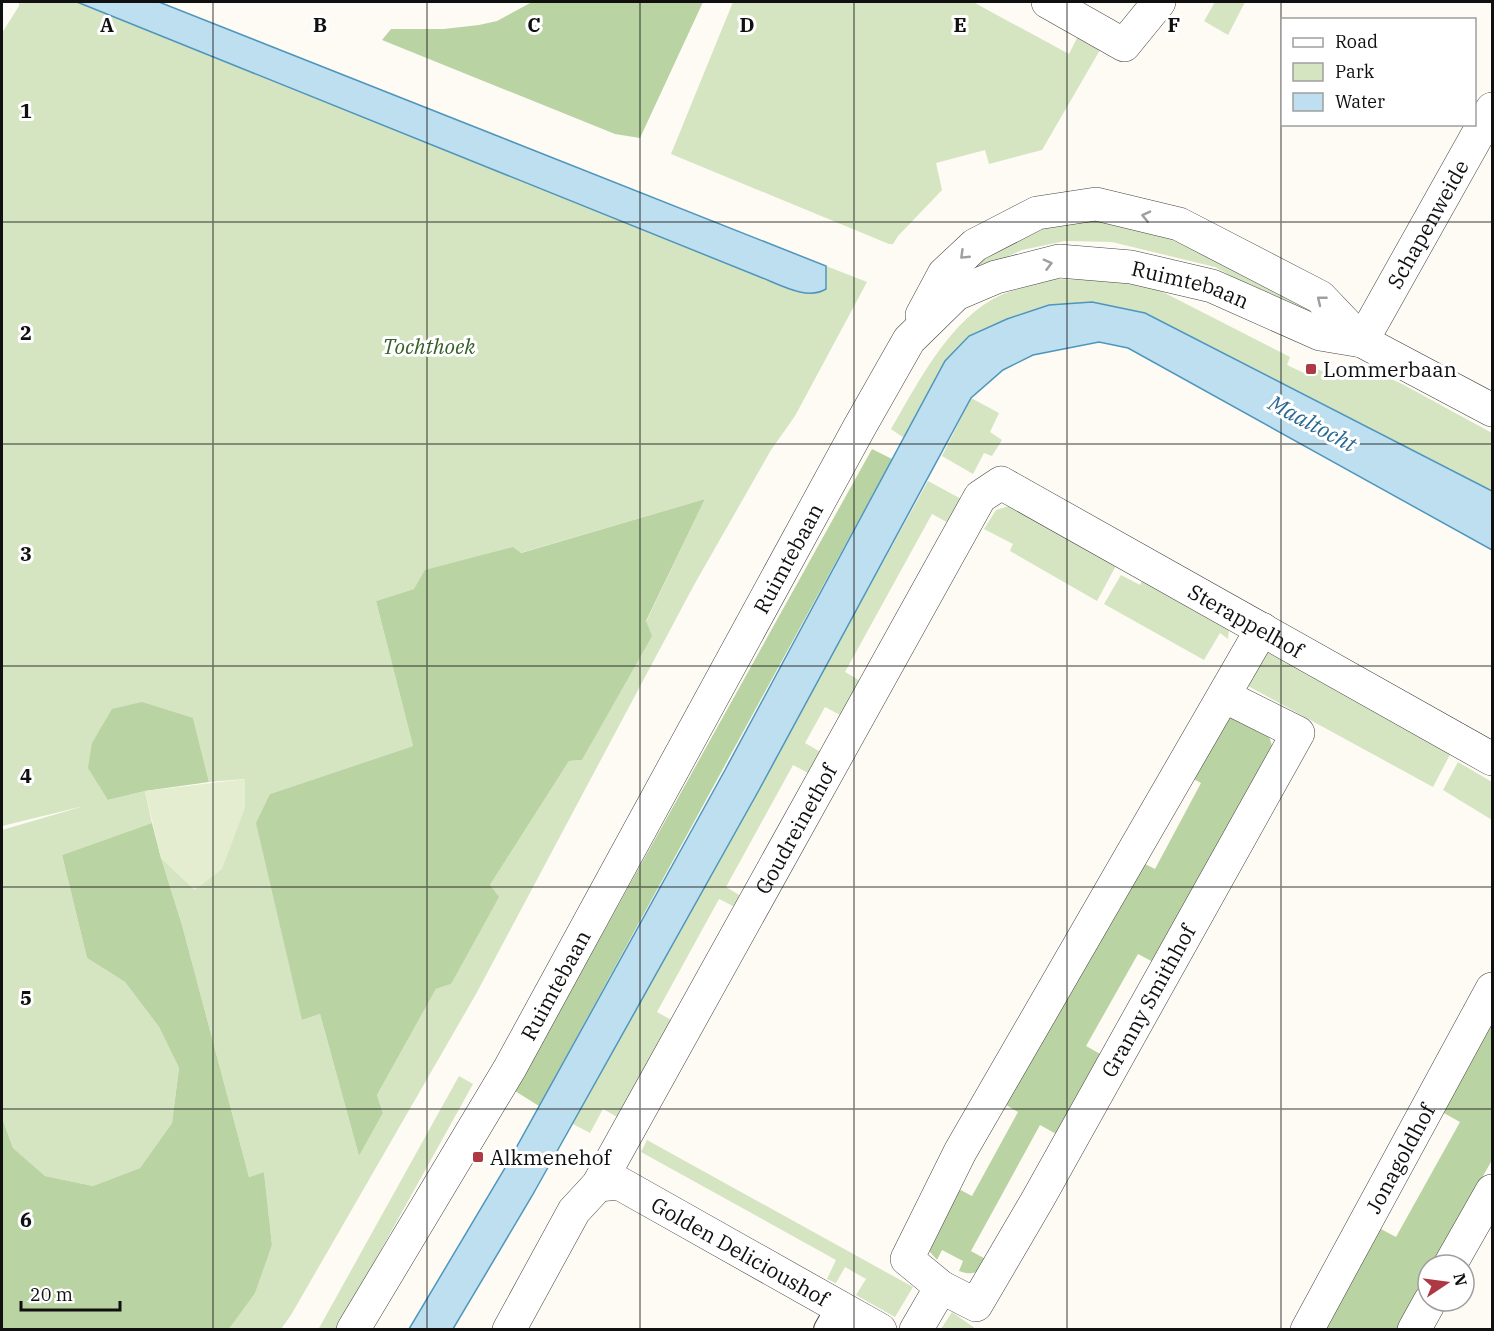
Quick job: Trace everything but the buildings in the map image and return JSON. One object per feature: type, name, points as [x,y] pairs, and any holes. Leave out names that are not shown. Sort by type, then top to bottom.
[{"type":"street","points":[[1048,2],[1124,45],[1159,2]]},
{"type":"street","name":"Schapenweide","points":[[1362,340],[1492,109]]},
{"type":"street","points":[[909,340],[944,274],[975,244],[1037,213],[1096,204],[1179,224],[1320,297],[1362,340]]},
{"type":"street","name":"Ruimtebaan","points":[[353,1329],[510,1068],[855,434],[909,340],[956,294],[996,277],[1059,261],[1131,267],[1212,286],[1320,334],[1362,340],[1492,410]]},
{"type":"street","name":"Sterappelhof","points":[[1001,483],[1492,759]]},
{"type":"street","name":"Goudreinethof","points":[[509,1329],[574,1211],[598,1185],[980,497],[1001,483]]},
{"type":"street","name":"Granny Smithhof","points":[[1224,696],[1298,733],[976,1305],[941,1287],[907,1259],[960,1152],[1262,629]]},
{"type":"street","name":"Jonagoldhof","points":[[1307,1329],[1492,989]]},
{"type":"street","name":"Golden Delicioushof","points":[[598,1185],[619,1183],[834,1318],[880,1329]]},
{"type":"street","points":[[1457,1253],[1492,1191]]},
{"type":"street","points":[[916,1329],[941,1287]]},
{"type":"street","points":[[1414,1329],[1423,1313]]},
{"type":"green space","name":"Tochthoek","points":[[19,2],[77,2],[799,291],[826,290],[826,266],[867,282],[795,416],[771,450],[694,585],[476,994],[281,1329],[229,1329],[255,1292],[272,1245],[264,1172],[249,1177],[182,925],[161,858],[195,890],[245,779],[209,782],[193,718],[108,800],[145,791],[152,823],[62,855],[87,958],[125,982],[159,1027],[179,1068],[172,1123],[140,1168],[93,1186],[45,1176],[13,1148],[2,1118],[2,830],[84,806],[2,826],[2,33],[19,6]],"holes":[[[705,499],[646,622],[651,636],[582,760],[569,761],[490,885],[451,984],[436,989],[377,1095],[383,1113],[359,1156],[320,1014],[302,1020],[270,794],[413,746],[376,601],[414,589],[513,547],[520,553]]]},
{"type":"green space","points":[[532,2],[703,2],[640,138],[615,134],[382,40],[391,29],[444,29],[497,21]]},
{"type":"green space","points":[[733,2],[973,2],[1069,54],[1078,36],[1100,50],[1042,150],[989,164],[985,150],[936,163],[942,190],[893,244],[889,244],[671,154]]},
{"type":"green space","points":[[1215,2],[1245,2],[1228,35],[1204,21]]},
{"type":"green space","points":[[1136,218],[1332,321],[1256,290],[1215,267],[1112,242],[1065,241],[1022,250],[976,270],[967,261],[1034,224]]},
{"type":"green space","points":[[1054,279],[1109,280],[1151,286],[1290,357],[1287,365],[1304,373],[1308,365],[1324,372],[1355,371],[1383,375],[1404,385],[1492,433],[1492,491],[1145,313],[1092,302],[932,385],[904,438],[891,429],[924,372],[951,335],[966,319],[983,305],[1001,295]]},
{"type":"green space","points":[[971,398],[999,413],[990,432],[1002,440],[992,456],[984,453],[973,474],[942,456]]},
{"type":"green space","points":[[872,449],[892,459],[539,1106],[515,1091]]},
{"type":"green space","points":[[928,481],[965,501],[952,525],[932,514],[845,672],[864,683],[844,717],[825,707],[805,743],[824,754],[812,775],[793,765],[726,887],[744,898],[737,908],[719,899],[657,1012],[675,1022],[621,1119],[603,1109],[590,1133],[573,1124]]},
{"type":"green space","points":[[705,499],[646,621],[652,636],[582,760],[569,761],[490,885],[499,897],[451,984],[436,989],[377,1095],[383,1113],[359,1156],[320,1014],[302,1020],[256,823],[270,794],[413,746],[376,601],[414,589],[425,570],[513,547],[521,553]]},
{"type":"green space","points":[[1009,506],[1119,560],[1097,601],[1010,551],[1013,544],[984,529],[996,510]]},
{"type":"green space","points":[[1121,575],[1140,585],[1145,575],[1229,630],[1228,639],[1220,633],[1204,660],[1104,604]]},
{"type":"green space","points":[[1268,646],[1453,749],[1433,787],[1248,686]]},
{"type":"green space","points":[[142,702],[193,718],[209,782],[145,791],[108,800],[88,768],[92,743],[112,709]]},
{"type":"green space","points":[[1239,716],[1258,726],[1267,734],[1272,745],[1272,753],[1155,963],[1138,954],[1086,1046],[1104,1056],[1058,1135],[1040,1125],[971,1251],[989,1261],[979,1271],[968,1273],[959,1271],[963,1261],[942,1250],[937,1260],[930,1252],[928,1233],[955,1187],[972,1196],[1018,1112],[1001,1102],[1139,861],[1155,869],[1201,783],[1186,775],[1226,717]]},
{"type":"green space","points":[[1458,762],[1492,782],[1492,820],[1443,790]]},
{"type":"green space","points":[[245,779],[245,808],[222,869],[195,890],[161,858],[145,791]]},
{"type":"green space","points":[[152,823],[182,925],[249,1177],[264,1172],[272,1245],[255,1293],[229,1329],[2,1329],[2,1118],[13,1148],[45,1176],[93,1186],[140,1168],[172,1123],[179,1068],[159,1027],[125,982],[87,958],[62,855]]},
{"type":"green space","points":[[1492,1021],[1492,1160],[1440,1253],[1416,1253],[1416,1296],[1397,1329],[1320,1330],[1377,1227],[1396,1237],[1460,1122],[1442,1112]]},
{"type":"green space","points":[[459,1076],[473,1084],[337,1329],[318,1330]]},
{"type":"green space","points":[[647,1140],[913,1287],[895,1317],[856,1295],[866,1279],[845,1267],[836,1283],[827,1279],[836,1260],[641,1152]]},
{"type":"green space","points":[[952,1312],[976,1329],[941,1329]]},
{"type":"water","points":[[77,2],[159,2],[826,266],[826,289],[810,293],[784,287]]},
{"type":"water","name":"Maaltocht","points":[[1092,302],[1145,313],[1492,491],[1492,550],[1128,348],[1099,342],[1033,355],[1003,370],[971,398],[759,790],[532,1196],[453,1329],[409,1329],[505,1168],[725,770],[945,361],[969,336],[1007,319],[1049,305]]},
{"type":"place","name":"Lommerbaan","points":[[1311,369]]},
{"type":"place","name":"Alkmenehof","points":[[478,1157]]}]
